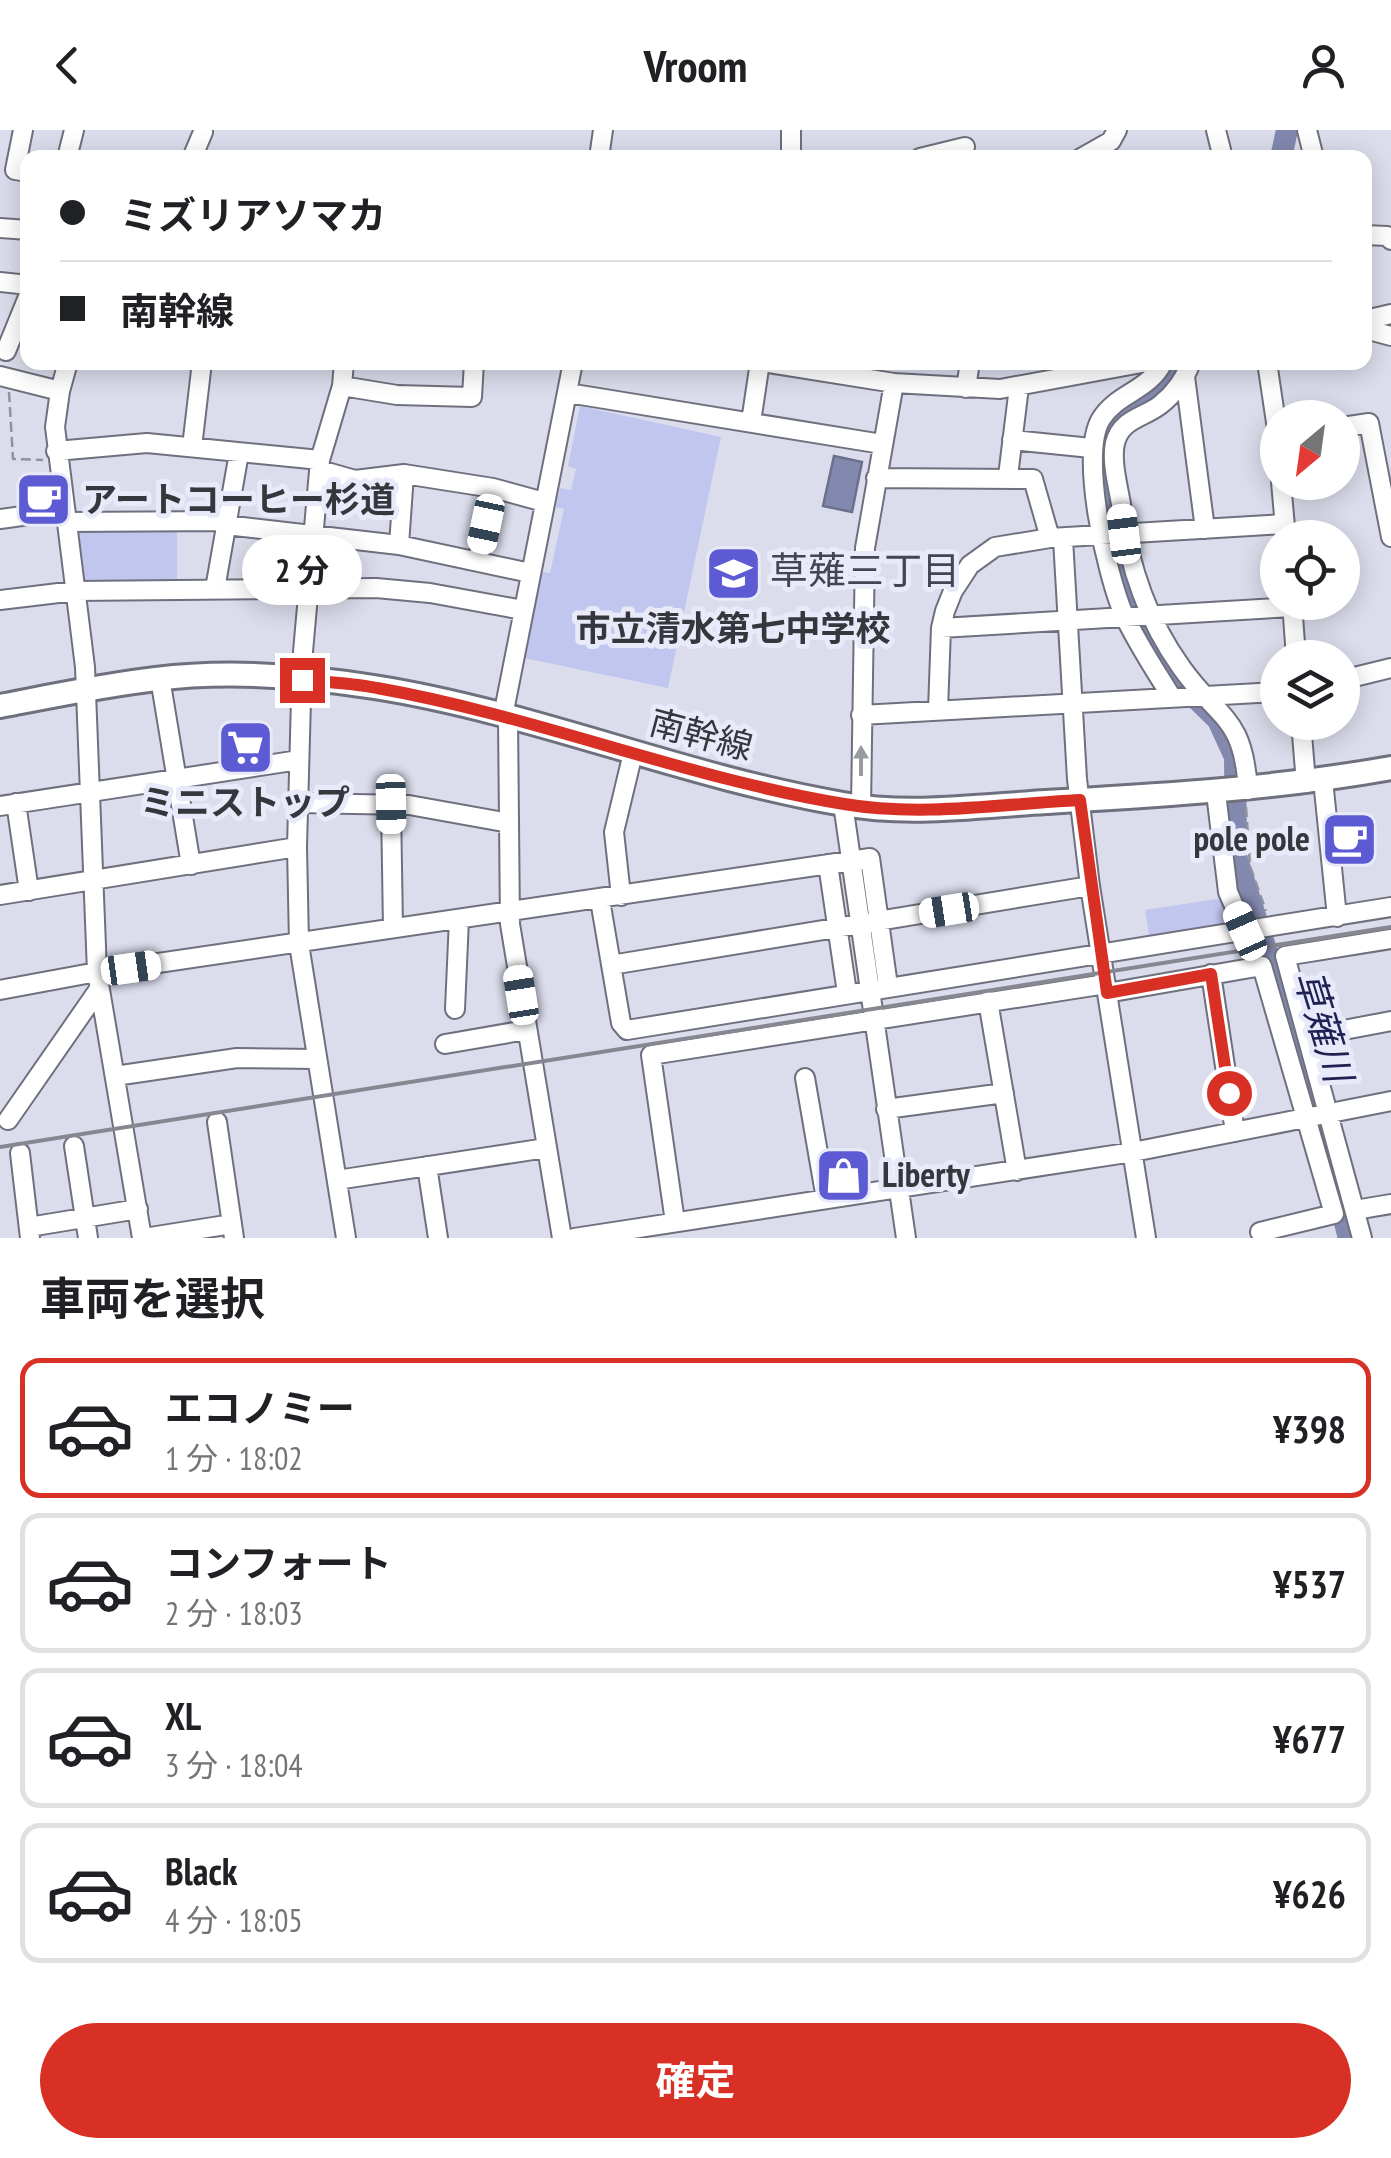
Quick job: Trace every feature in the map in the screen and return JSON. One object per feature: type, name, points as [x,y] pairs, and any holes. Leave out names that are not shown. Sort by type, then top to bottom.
[{"type":"main road","name":"南幹線","points":[[0,706],[160,678],[222,676],[375,687],[506,717],[767,788],[852,806],[920,810],[1234,791],[1391,768]]},
{"type":"street","points":[[20,171],[15,170],[23,130]]},
{"type":"street","points":[[1095,150],[1110,141],[1117,130]]},
{"type":"street","points":[[6,351],[20,317]]},
{"type":"street","points":[[66,370],[60,391],[58,456],[86,689],[98,981],[143,1238],[233,1231],[218,1122]]},
{"type":"street","points":[[192,447],[201,370]]},
{"type":"street","points":[[343,370],[320,465],[308,588],[297,847],[299,944],[346,1238]]},
{"type":"street","points":[[342,386],[472,398],[474,370]]},
{"type":"street","points":[[562,1238],[510,912],[506,717],[522,610],[572,370]]},
{"type":"street","points":[[751,422],[760,370]]},
{"type":"street","points":[[812,370],[894,383],[966,388],[1019,387],[1106,370]]},
{"type":"street","points":[[966,388],[969,370]]},
{"type":"street","points":[[1158,370],[1148,384],[1109,409],[1094,434],[1091,448],[1103,535],[1125,617],[1171,696]]},
{"type":"street","points":[[1188,370],[1204,529]]},
{"type":"street","points":[[1188,370],[1159,406],[1124,424],[1116,441],[1124,534],[1149,615],[1176,661],[1232,723],[1242,743],[1234,791],[1228,892],[1247,931]]},
{"type":"street","points":[[1267,370],[1272,400]]},
{"type":"street","points":[[4,377],[60,391]]},
{"type":"street","points":[[894,383],[865,548],[861,715],[849,861],[906,1238]]},
{"type":"street","points":[[1008,476],[1019,387]]},
{"type":"street","points":[[568,393],[882,444]]},
{"type":"street","points":[[1360,424],[1369,423],[1391,537]]},
{"type":"street","points":[[1012,440],[1091,448]]},
{"type":"street","points":[[58,456],[147,443],[192,447],[320,465],[356,480],[404,474],[494,488],[544,502]]},
{"type":"street","points":[[216,589],[239,453]]},
{"type":"street","points":[[400,545],[404,474]]},
{"type":"street","points":[[876,478],[1033,479],[1056,538],[1068,620],[1090,886],[1146,1238]]},
{"type":"street","points":[[478,560],[494,488]]},
{"type":"street","points":[[0,519],[66,516],[226,523],[400,545],[530,573]]},
{"type":"street","points":[[938,710],[941,628],[953,590],[982,554],[1008,543],[1056,538],[1204,529],[1260,530]]},
{"type":"street","points":[[0,600],[76,590],[308,588],[430,593],[522,610]]},
{"type":"street","points":[[941,628],[1260,607]]},
{"type":"street","points":[[1360,676],[1391,668]]},
{"type":"street","points":[[160,678],[191,865]]},
{"type":"street","points":[[861,715],[1260,693]]},
{"type":"street","points":[[1306,740],[1338,917]]},
{"type":"street","points":[[622,896],[614,832],[633,752]]},
{"type":"street","points":[[28,891],[8,805],[299,760]]},
{"type":"street","points":[[298,804],[391,804],[509,822]]},
{"type":"street","points":[[391,804],[393,928]]},
{"type":"street","points":[[0,895],[297,847]]},
{"type":"street","points":[[0,990],[98,981],[393,928],[870,858],[888,986]]},
{"type":"street","points":[[828,864],[847,993]]},
{"type":"street","points":[[611,965],[1090,886]]},
{"type":"street","points":[[600,900],[621,1023],[627,1030],[1391,908]]},
{"type":"street","points":[[455,1009],[459,918]]},
{"type":"street","points":[[1362,1238],[1285,956],[1391,939]]},
{"type":"street","points":[[675,1222],[650,1055],[988,1001],[1262,966],[1334,1214],[1260,1232]]},
{"type":"street","points":[[1211,974],[1235,1132]]},
{"type":"street","points":[[8,1120],[98,981]]},
{"type":"street","points":[[988,1001],[1017,1171]]},
{"type":"street","points":[[1307,1037],[1391,1020]]},
{"type":"street","points":[[446,1044],[526,1030]]},
{"type":"street","points":[[115,1076],[237,1058],[317,1060]]},
{"type":"street","points":[[805,1078],[826,1199]]},
{"type":"street","points":[[886,1110],[1004,1093]]},
{"type":"street","points":[[574,1238],[1133,1152],[1391,1100]]},
{"type":"street","points":[[74,1146],[88,1238]]},
{"type":"street","points":[[337,1180],[546,1148]]},
{"type":"street","points":[[20,1152],[29,1235],[84,1217],[138,1209]]},
{"type":"street","points":[[426,1166],[438,1238]]},
{"type":"street","points":[[1354,1210],[1391,1204]]},
{"type":"path","points":[[4,377],[14,459],[58,456]]},
{"type":"path","points":[[1234,791],[1250,866],[1270,927]]},
{"type":"shaded area","points":[[580,406],[721,437],[668,688],[524,658],[542,572],[550,573],[564,509],[556,507],[560,488],[571,490],[576,469],[568,466]]},
{"type":"shaded area","points":[[834,456],[862,462],[852,512],[823,506]]},
{"type":"shaded area","points":[[75,526],[177,526],[177,584],[80,583]]},
{"type":"shaded area","points":[[1223,898],[1233,926],[1150,941],[1145,910]]},
{"type":"waterway","name":"草薙川","points":[[1283,150],[1287,130]]},
{"type":"waterway","name":"草薙川","points":[[1174,370],[1146,404],[1109,427],[1102,448],[1120,568],[1143,628],[1177,680],[1218,720],[1235,757],[1236,856],[1296,1044],[1320,1136]]},
{"type":"waterway","name":"草薙川","points":[[1335,1186],[1349,1238]]},
{"type":"railway","points":[[0,1147],[1391,927]]},
{"type":"place","name":"アートコーヒー杉道","points":[[43,500]]},
{"type":"place","name":"市立清水第七中学校","points":[[733,573]]},
{"type":"place","name":"ミニストップ","points":[[245,747]]},
{"type":"place","name":"pole pole","points":[[1349,839]]},
{"type":"place","name":"Liberty","points":[[843,1175]]},
{"type":"district","name":"草薙三丁目","points":[[865,571]]},
{"type":"route","points":[[302,680],[375,687],[508,718],[767,788],[861,807],[920,810],[1080,800],[1107,993],[1211,974],[1229,1093]]}]
